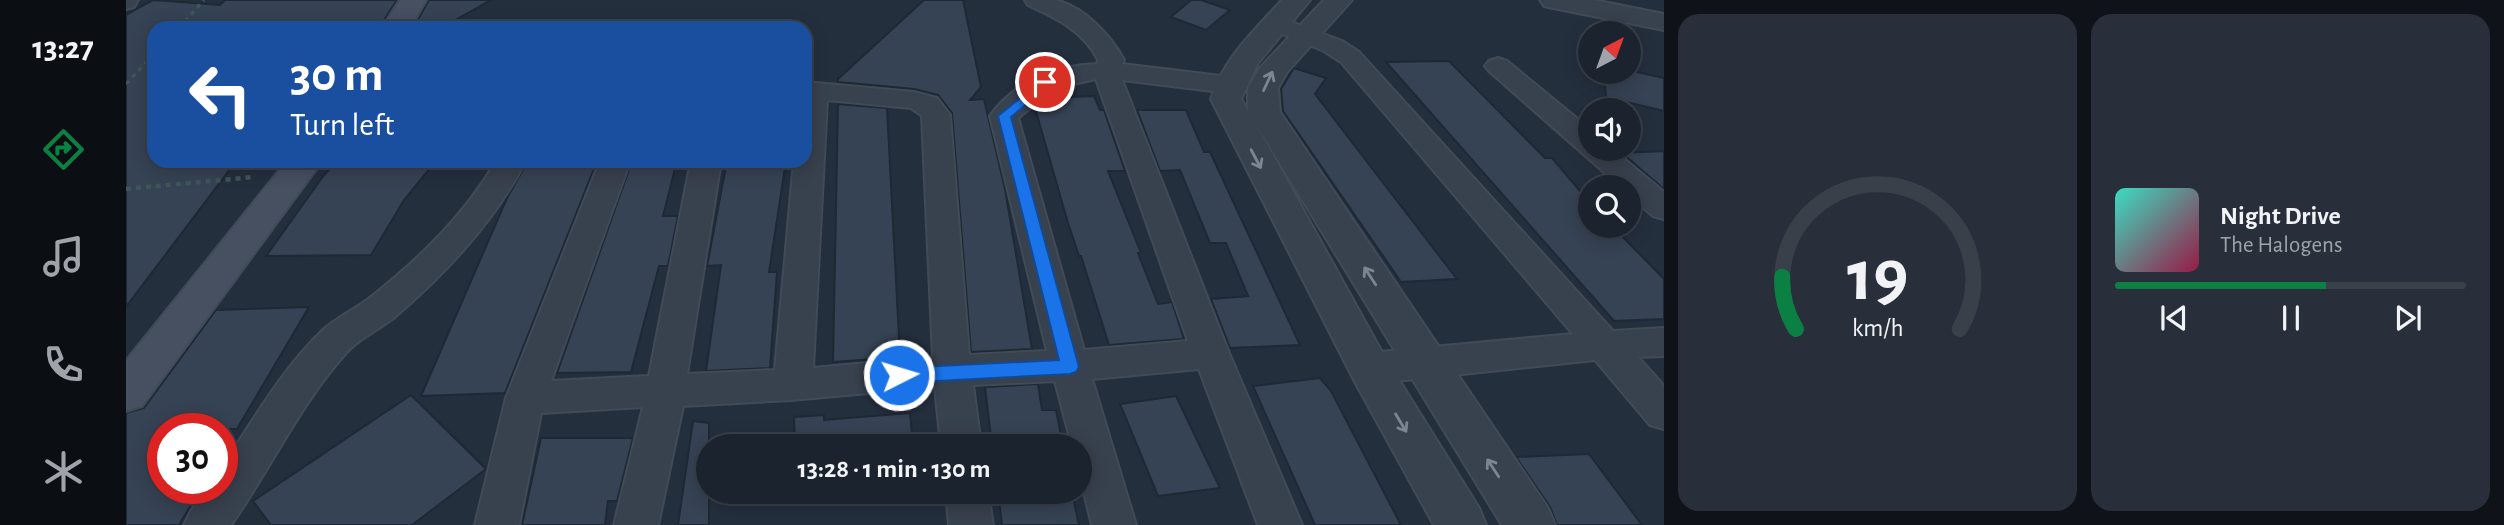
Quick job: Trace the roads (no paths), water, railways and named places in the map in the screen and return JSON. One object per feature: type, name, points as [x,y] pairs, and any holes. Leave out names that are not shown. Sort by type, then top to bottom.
[{"type":"main road","points":[[400,21],[413,0]]},
{"type":"main road","points":[[126,393],[300,168]]},
{"type":"street","points":[[1035,0],[1079,21],[1098,38],[1111,60],[1107,71],[1211,353],[1280,525]]},
{"type":"street","points":[[1339,0],[1293,19],[1229,85],[1226,99],[1369,369],[1461,525]]},
{"type":"street","points":[[1553,0],[1664,22]]},
{"type":"street","points":[[1293,19],[1350,57],[1664,413]]},
{"type":"street","points":[[1293,19],[1275,68],[1263,88],[1264,112],[1530,525]]},
{"type":"street","points":[[1498,66],[1578,134]]},
{"type":"street","points":[[1114,525],[1004,116],[1045,82],[1085,72],[1107,71],[1229,85]]},
{"type":"street","points":[[812,90],[914,100],[933,108],[936,115],[952,371],[960,434]]},
{"type":"street","points":[[1609,161],[1664,209]]},
{"type":"street","points":[[206,525],[335,340],[381,309],[446,251],[498,187],[508,168]]},
{"type":"street","points":[[492,521],[525,398],[612,168]]},
{"type":"street","points":[[636,525],[656,446],[704,168]]},
{"type":"street","points":[[793,384],[805,168]]},
{"type":"street","points":[[1369,369],[1427,365],[1604,344],[1664,342]]},
{"type":"street","points":[[525,398],[793,384],[952,371],[1070,367],[1211,353]]},
{"type":"street","points":[[968,504],[971,525]]}]
